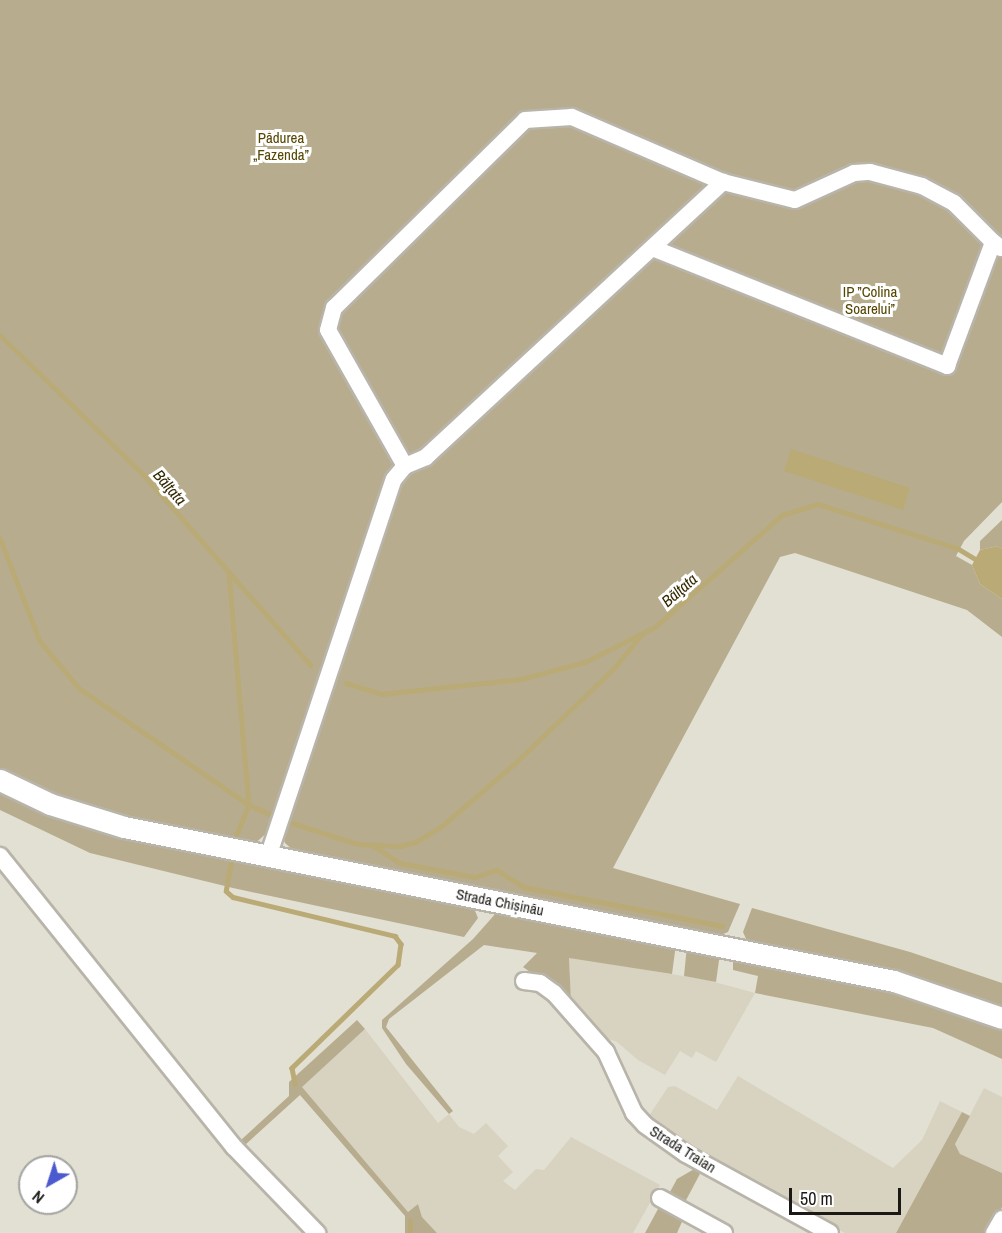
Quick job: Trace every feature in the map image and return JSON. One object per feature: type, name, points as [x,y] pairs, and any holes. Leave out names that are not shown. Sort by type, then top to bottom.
[{"type":"street","points":[[405,466],[328,330],[334,308],[525,120],[572,117],[723,182],[795,200],[854,173],[870,172],[922,186],[954,204],[998,245],[947,366],[655,249]]},
{"type":"street","points":[[268,857],[394,479],[405,466],[426,457],[655,249],[723,182]]},
{"type":"street","name":"Strada Chișinău","points":[[0,780],[50,804],[124,827],[894,981],[1002,1018]]},
{"type":"street","points":[[0,856],[234,1147],[317,1233]]},
{"type":"street","name":"Strada Traian","points":[[524,981],[540,983],[554,993],[606,1052],[634,1113],[645,1125],[686,1154],[830,1233]]},
{"type":"street","points":[[660,1198],[724,1233]]},
{"type":"street","points":[[994,1233],[1002,1219]]},
{"type":"shaded area","points":[[791,449],[910,488],[903,510],[784,471]]},
{"type":"shaded area","points":[[998,546],[1002,549],[1002,599],[980,584],[972,565],[980,550]]},
{"type":"shaded area","points":[[569,957],[707,980],[755,993],[716,1062],[696,1051],[692,1058],[680,1051],[665,1075],[638,1060],[617,1042],[603,1037],[571,1001]]},
{"type":"shaded area","points":[[365,1029],[438,1123],[449,1114],[459,1127],[474,1134],[486,1123],[508,1146],[498,1156],[513,1172],[503,1181],[515,1190],[536,1169],[544,1170],[571,1137],[660,1185],[633,1233],[437,1233],[422,1217],[418,1204],[408,1212],[301,1087]]},
{"type":"shaded area","points":[[738,1076],[893,1168],[922,1140],[940,1101],[962,1112],[896,1233],[845,1233],[681,1145],[647,1119],[668,1087],[675,1086],[717,1110]]},
{"type":"shaded area","points":[[984,1088],[1002,1097],[1002,1173],[960,1154],[955,1144]]},
{"type":"green space","points":[[0,0],[1002,0],[1002,502],[964,541],[956,556],[972,565],[980,584],[1002,599],[1002,637],[967,610],[795,553],[780,557],[613,868],[740,904],[728,932],[716,937],[300,856],[285,843],[281,833],[367,587],[353,582],[270,830],[252,846],[137,820],[58,795],[0,769]]},
{"type":"green space","points":[[1002,520],[1002,549],[998,546],[980,550],[980,541]]},
{"type":"green space","points":[[0,790],[81,825],[202,854],[473,906],[478,918],[464,937],[233,888],[90,853],[0,810]]},
{"type":"green space","points":[[752,908],[910,952],[1002,983],[1002,1006],[911,976],[747,941],[743,932]]},
{"type":"green space","points":[[497,912],[676,944],[672,974],[569,958],[571,1001],[523,967],[537,953],[484,945],[389,1019],[386,1027],[453,1111],[449,1114],[406,1064],[382,1028],[382,1020],[473,939]]},
{"type":"green space","points":[[687,946],[720,953],[716,982],[684,976]]},
{"type":"green space","points":[[733,957],[890,989],[984,1020],[1002,1029],[1002,1059],[933,1028],[755,993],[758,976],[733,970]]},
{"type":"green space","points":[[357,1020],[365,1029],[302,1087],[408,1212],[418,1204],[422,1217],[437,1233],[405,1233],[405,1216],[300,1095],[245,1145],[241,1140],[289,1096],[289,1082]]},
{"type":"green space","points":[[962,1112],[970,1116],[955,1144],[960,1154],[1002,1173],[1002,1207],[988,1233],[896,1233]]},
{"type":"green space","points":[[696,1168],[702,1170],[684,1204],[670,1192],[677,1179]]},
{"type":"green space","points":[[668,1207],[685,1215],[677,1233],[645,1233],[658,1209]]},
{"type":"waterway","name":"Bălţata","points":[[0,335],[143,474],[311,665]]},
{"type":"waterway","name":"Bălţata","points":[[346,683],[381,694],[521,679],[585,662],[655,627],[782,515],[818,504],[957,548],[980,562]]},
{"type":"waterway","points":[[0,538],[40,641],[79,688],[249,805],[268,813]]},
{"type":"waterway","points":[[229,573],[249,805],[236,837]]},
{"type":"waterway","points":[[292,823],[358,844],[399,846],[416,842],[442,826],[513,765],[614,668],[641,635]]},
{"type":"waterway","points":[[372,845],[400,863],[475,877],[497,870],[524,887],[722,926]]},
{"type":"waterway","points":[[231,864],[226,891],[233,897],[395,936],[401,944],[398,965],[292,1068],[295,1084]]},
{"type":"waterway","points":[[410,1221],[410,1233]]},
{"type":"park label","name":"Pădurea „Fazenda”","points":[[281,146]]},
{"type":"park label","name":"IP ”Colina Soarelui”","points":[[870,300]]}]
